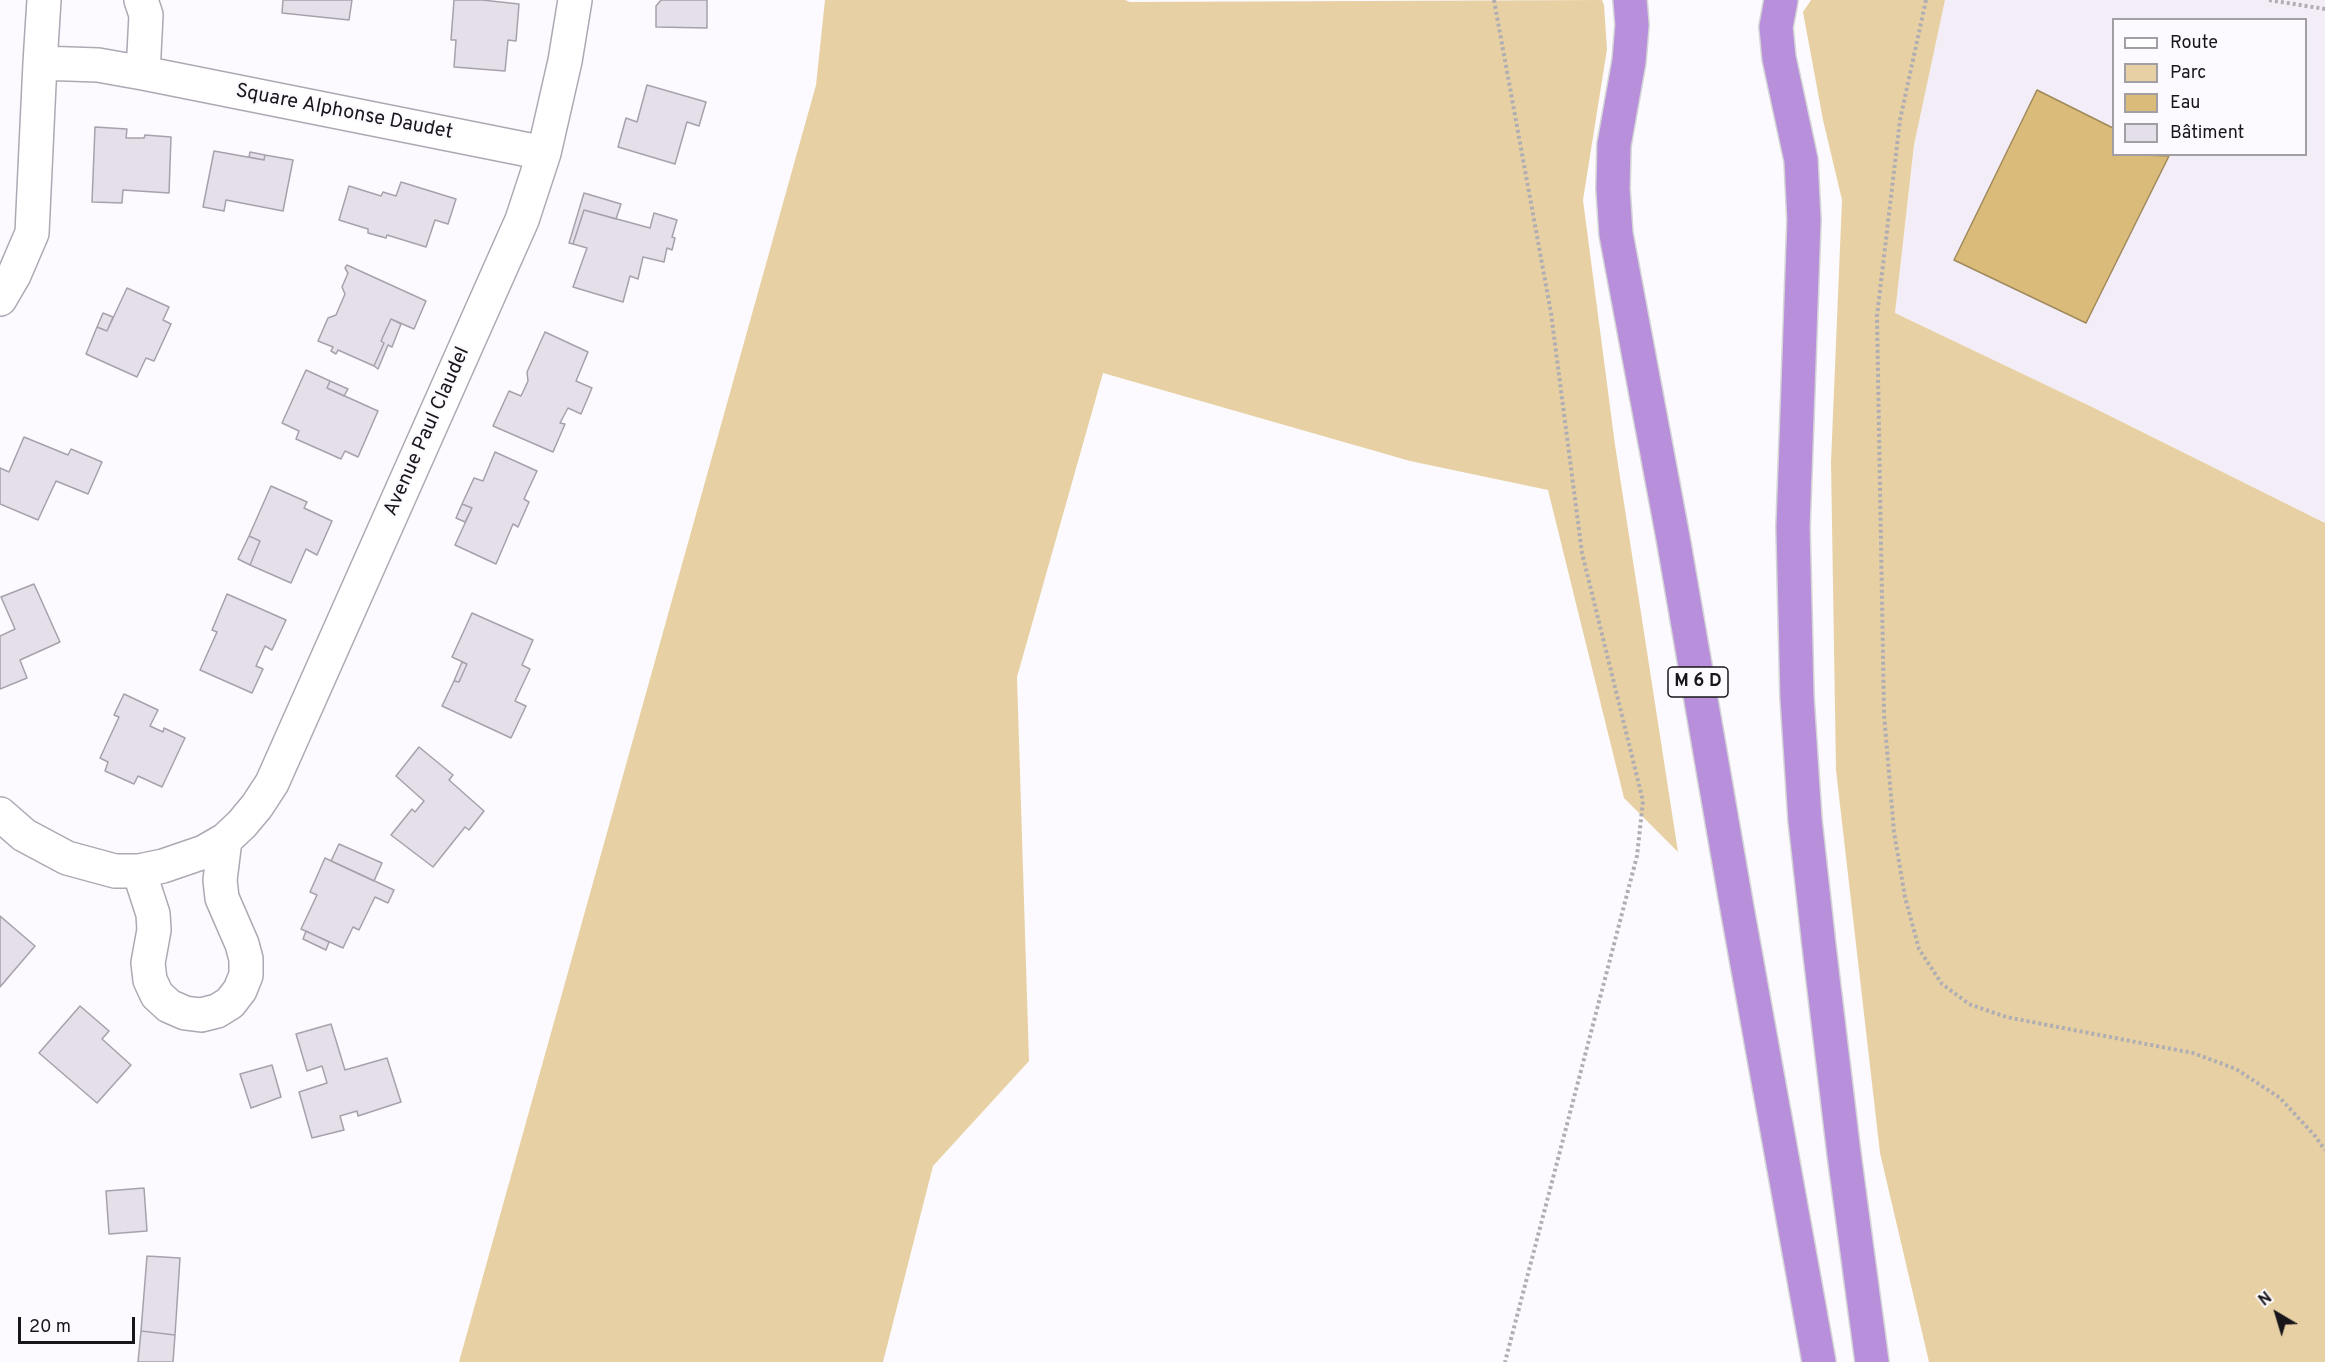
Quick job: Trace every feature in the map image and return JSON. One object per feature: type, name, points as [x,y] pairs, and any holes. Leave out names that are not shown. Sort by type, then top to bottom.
[{"type":"highway","name":"M 6 D","points":[[1630,0],[1632,25],[1629,61],[1614,145],[1613,189],[1616,234],[1673,538],[1819,1362]]},
{"type":"highway","points":[[1780,0],[1776,27],[1779,58],[1801,160],[1804,220],[1793,527],[1799,730],[1819,946],[1872,1362]]},
{"type":"street","points":[[0,299],[14,275],[32,233],[44,0]]},
{"type":"street","points":[[141,0],[146,15],[144,72]]},
{"type":"street","name":"Avenue Paul Claudel","points":[[0,814],[24,835],[67,858],[115,870],[139,871],[186,860],[225,840],[242,824],[272,783],[522,220],[544,153],[565,61],[575,0]]},
{"type":"street","name":"Square Alphonse Daudet","points":[[39,63],[98,66],[144,72],[544,153]]},
{"type":"street","points":[[139,871],[153,914],[154,930],[148,963],[150,980],[157,995],[169,1006],[185,1013],[201,1015],[217,1011],[230,1003],[240,990],[246,975],[244,951],[222,898],[220,880],[225,840]]},
{"type":"path","points":[[1494,0],[1551,313],[1582,553],[1643,801],[1637,856],[1505,1362]]},
{"type":"path","points":[[1926,0],[1899,120],[1877,316],[1884,714],[1894,832],[1905,897],[1919,949],[1942,984],[1969,1004],[2006,1017],[2193,1053],[2236,1069],[2280,1098],[2325,1150]]},
{"type":"path","points":[[2269,0],[2325,9]]},
{"type":"shaded area","points":[[1945,0],[2325,0],[2325,523],[2090,406],[1895,313],[1914,145]]},
{"type":"green space","points":[[825,0],[1125,0],[1130,2],[1602,0],[1607,49],[1583,200],[1615,445],[1678,852],[1624,798],[1548,490],[1410,461],[1103,373],[1017,677],[1029,1061],[933,1166],[883,1362],[459,1362],[816,85]]},
{"type":"green space","points":[[1811,0],[1945,0],[1914,145],[1895,313],[2090,406],[2325,523],[2325,1362],[1929,1362],[1880,1153],[1836,770],[1831,462],[1842,200],[1823,120],[1803,12]]},
{"type":"water","points":[[2037,90],[2112,128],[2112,156],[2169,156],[2086,323],[1954,260]]},
{"type":"building","points":[[283,0],[352,0],[349,20],[282,13]]},
{"type":"building","points":[[454,0],[519,4],[516,41],[508,40],[505,71],[454,67],[456,40],[451,40]]},
{"type":"building","points":[[661,0],[707,0],[707,28],[656,27],[656,6]]},
{"type":"building","points":[[647,85],[706,102],[699,126],[687,122],[675,164],[618,147],[626,118],[637,122]]},
{"type":"building","points":[[95,127],[127,129],[126,138],[144,138],[145,135],[171,137],[169,193],[123,190],[122,203],[92,202]]},
{"type":"building","points":[[214,151],[264,160],[265,155],[293,160],[283,211],[226,200],[224,211],[203,207]]},
{"type":"building","points":[[250,152],[265,155],[264,160],[249,157]]},
{"type":"building","points":[[401,182],[456,199],[448,224],[435,220],[426,247],[387,235],[386,238],[368,233],[368,229],[339,220],[349,186],[381,196],[383,192],[396,196]]},
{"type":"building","points":[[584,193],[621,204],[616,219],[584,210],[573,244],[569,243]]},
{"type":"building","points":[[584,210],[650,228],[654,213],[677,220],[672,237],[675,238],[672,250],[667,248],[664,262],[643,257],[638,279],[630,276],[623,302],[573,287],[587,248],[573,244]]},
{"type":"building","points":[[347,265],[426,301],[414,329],[391,319],[381,341],[384,343],[374,366],[338,350],[336,354],[331,351],[333,347],[318,341],[328,318],[336,315],[345,294],[342,287],[348,273],[345,268]]},
{"type":"building","points":[[127,288],[169,307],[163,320],[171,324],[154,361],[146,358],[137,377],[86,354],[97,327],[107,331]]},
{"type":"building","points":[[103,313],[113,317],[107,331],[97,327]]},
{"type":"building","points":[[391,319],[401,324],[392,347],[388,345],[378,369],[374,366],[384,343],[381,341]]},
{"type":"building","points":[[545,332],[588,352],[576,381],[592,388],[581,414],[568,408],[560,423],[565,424],[553,452],[493,426],[509,391],[521,396],[528,381],[527,372]]},
{"type":"building","points":[[306,370],[330,381],[327,388],[378,411],[358,457],[345,451],[341,459],[296,439],[299,431],[282,423]]},
{"type":"building","points":[[330,381],[348,389],[344,396],[327,388]]},
{"type":"building","points":[[24,437],[68,455],[71,449],[102,462],[88,494],[56,481],[38,520],[0,504],[0,468],[9,472]]},
{"type":"building","points":[[495,452],[537,471],[524,499],[529,502],[518,527],[513,524],[496,564],[455,545],[472,508],[462,504],[474,478],[483,481]]},
{"type":"building","points":[[271,486],[307,502],[304,508],[332,521],[317,555],[306,549],[291,583],[250,565],[260,541],[249,536]]},
{"type":"building","points":[[462,504],[472,508],[465,522],[456,518]]},
{"type":"building","points":[[249,536],[260,541],[250,565],[238,559]]},
{"type":"building","points":[[34,584],[60,642],[20,660],[27,678],[0,689],[0,636],[15,629],[1,597]]},
{"type":"building","points":[[227,594],[286,620],[272,650],[265,646],[256,666],[263,669],[252,693],[200,670],[217,632],[212,630]]},
{"type":"building","points":[[472,613],[533,640],[522,665],[530,669],[515,701],[526,706],[511,738],[442,706],[454,681],[459,682],[467,664],[452,657]]},
{"type":"building","points":[[462,662],[467,664],[459,682],[454,681]]},
{"type":"building","points":[[124,694],[158,710],[150,726],[163,732],[164,728],[185,738],[162,787],[138,776],[134,784],[105,771],[108,762],[100,758],[119,717],[114,715]]},
{"type":"building","points":[[419,747],[453,775],[449,780],[484,811],[469,830],[465,827],[433,867],[391,835],[412,809],[415,812],[424,801],[396,776]]},
{"type":"building","points":[[339,844],[382,863],[374,881],[331,861]]},
{"type":"building","points":[[325,858],[394,890],[388,903],[375,897],[359,930],[353,927],[343,948],[301,929],[317,895],[310,892]]},
{"type":"building","points":[[0,916],[35,946],[0,987]]},
{"type":"building","points":[[306,931],[329,942],[326,950],[303,939]]},
{"type":"building","points":[[80,1006],[109,1031],[102,1039],[131,1065],[97,1103],[39,1053]]},
{"type":"building","points":[[331,1024],[345,1070],[387,1058],[401,1102],[358,1116],[357,1111],[340,1116],[344,1130],[312,1138],[299,1092],[327,1083],[322,1066],[307,1071],[296,1034]]},
{"type":"building","points":[[272,1065],[281,1097],[251,1108],[240,1074]]},
{"type":"building","points":[[144,1188],[147,1231],[109,1234],[106,1191]]},
{"type":"building","points":[[147,1256],[180,1258],[175,1335],[141,1331]]},
{"type":"building","points":[[141,1331],[175,1335],[173,1362],[138,1362]]}]
